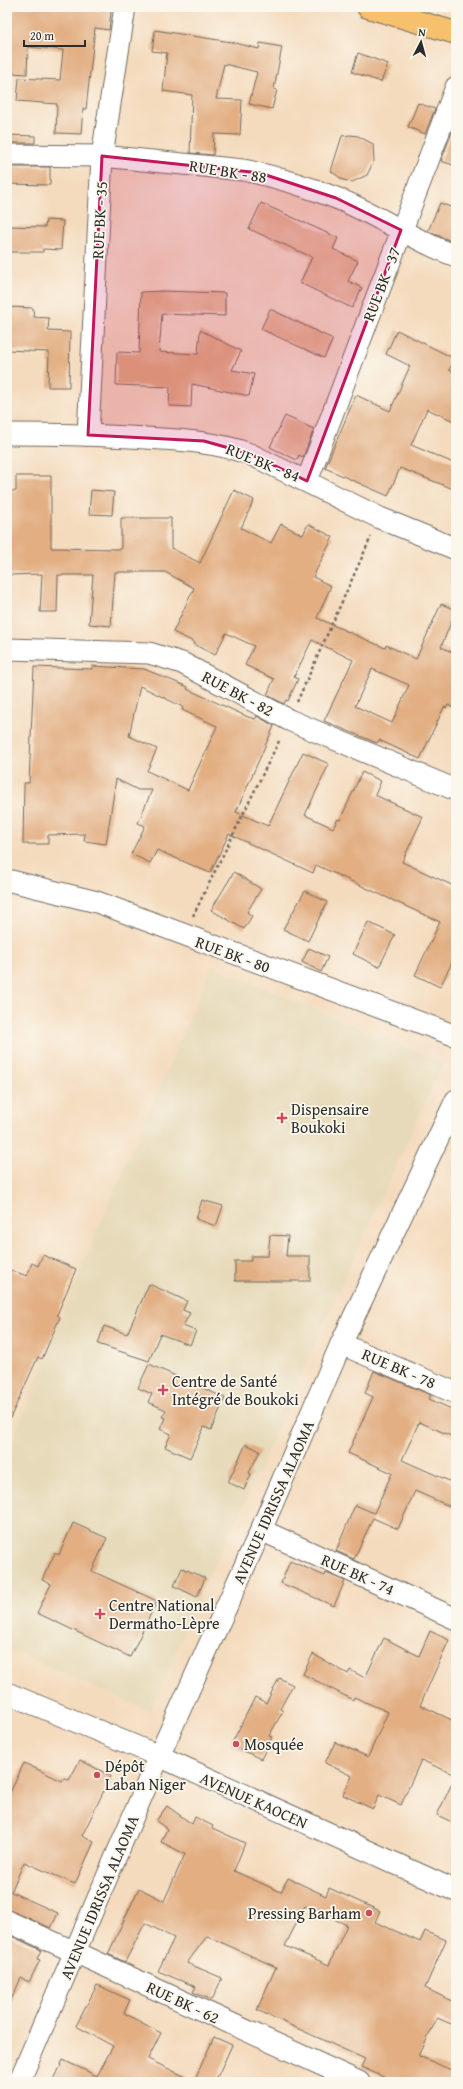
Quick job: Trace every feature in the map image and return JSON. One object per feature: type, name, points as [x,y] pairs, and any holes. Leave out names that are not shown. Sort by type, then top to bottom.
[{"type":"main road","points":[[368,7],[456,33]]},
{"type":"street","name":"RUE BK - 35","points":[[88,435],[102,156],[125,7]]},
{"type":"street","name":"RUE BK - 37","points":[[307,481],[456,87]]},
{"type":"street","name":"RUE BK - 88","points":[[7,155],[102,156],[260,173],[336,198],[438,250],[456,256]]},
{"type":"street","name":"RUE BK - 84","points":[[7,434],[88,435],[204,441],[229,446],[250,454],[307,481],[380,518],[456,548]]},
{"type":"street","name":"RUE BK - 82","points":[[7,649],[149,653],[165,657],[182,663],[289,720],[456,790]]},
{"type":"street","name":"RUE BK - 80","points":[[7,880],[97,902],[456,1036]]},
{"type":"street","name":"AVENUE IDRISSA ALAOMA","points":[[19,2082],[159,1756],[261,1530],[341,1344],[456,1100]]},
{"type":"street","name":"RUE BK - 78","points":[[341,1344],[456,1393]]},
{"type":"street","name":"RUE BK - 74","points":[[261,1530],[456,1619]]},
{"type":"street","name":"AVENUE KAOCEN","points":[[7,1693],[159,1756],[456,1891]]},
{"type":"street","name":"RUE BK - 62","points":[[7,1921],[358,2082]]},
{"type":"highlighted area","points":[[102,156],[260,173],[336,198],[401,230],[307,481],[250,454],[204,441],[88,435]]},
{"type":"shaded area","points":[[212,966],[443,1063],[310,1354],[248,1496],[207,1579],[150,1711],[7,1649],[7,1455],[82,1266]]},
{"type":"building","points":[[7,7],[71,7],[111,12],[109,30],[95,28],[86,109],[83,109],[81,134],[56,133],[57,104],[17,101],[19,78],[60,80],[63,50],[28,47],[27,74],[7,73]]},
{"type":"building","points":[[155,30],[231,42],[259,49],[260,43],[282,47],[274,89],[277,90],[272,109],[249,104],[257,72],[224,64],[216,99],[242,100],[240,135],[214,134],[213,155],[190,153],[192,95],[163,91],[167,53],[152,51]]},
{"type":"building","points":[[358,53],[388,64],[381,82],[352,72]]},
{"type":"building","points":[[418,103],[435,109],[425,134],[408,127]]},
{"type":"building","points":[[456,121],[456,166],[441,161]]},
{"type":"building","points":[[7,135],[35,136],[35,143],[7,143]]},
{"type":"building","points":[[342,136],[358,136],[373,144],[374,161],[367,175],[352,182],[343,180],[331,171]]},
{"type":"building","points":[[7,167],[50,167],[50,185],[7,184]]},
{"type":"building","points":[[261,203],[338,238],[333,249],[358,261],[348,281],[362,288],[352,308],[300,283],[312,257],[249,229]]},
{"type":"building","points":[[440,203],[456,209],[456,243],[428,231]]},
{"type":"building","points":[[46,220],[63,221],[61,250],[43,249],[43,252],[7,252],[7,226],[45,227]]},
{"type":"building","points":[[163,291],[225,293],[225,316],[162,314],[159,352],[198,354],[200,330],[241,351],[232,370],[254,374],[249,396],[192,384],[191,407],[169,406],[170,387],[116,385],[117,352],[139,353],[141,292]]},
{"type":"building","points":[[7,307],[33,308],[34,317],[49,318],[48,331],[70,332],[69,387],[48,387],[49,352],[7,350]]},
{"type":"building","points":[[270,309],[333,339],[324,358],[261,329]]},
{"type":"building","points":[[397,330],[455,359],[449,370],[456,373],[456,422],[427,409],[411,445],[456,464],[456,490],[400,468],[388,496],[325,468],[356,395],[390,411],[410,366],[386,354]]},
{"type":"building","points":[[285,416],[314,429],[303,457],[299,455],[297,460],[270,447]]},
{"type":"building","points":[[16,476],[51,476],[51,548],[121,549],[121,518],[171,518],[171,548],[200,563],[234,490],[254,500],[241,528],[271,543],[281,524],[303,535],[308,524],[333,537],[313,577],[331,586],[317,618],[385,648],[386,645],[416,659],[441,604],[456,610],[441,647],[456,654],[456,709],[448,705],[446,708],[444,707],[420,759],[379,740],[377,743],[324,721],[353,660],[312,640],[294,677],[298,679],[288,701],[286,700],[284,704],[267,695],[274,679],[245,665],[254,646],[226,633],[215,655],[193,644],[194,642],[173,632],[194,588],[165,572],[115,572],[111,626],[89,624],[93,575],[58,575],[57,612],[40,612],[42,574],[7,575],[7,491],[16,491]],"holes":[[[372,669],[409,685],[392,723],[355,706]]]},
{"type":"building","points":[[91,490],[114,492],[112,515],[89,514]]},
{"type":"building","points":[[92,666],[144,669],[188,687],[187,689],[248,717],[255,719],[257,716],[274,726],[236,812],[268,826],[303,752],[329,764],[305,815],[333,828],[338,819],[340,820],[362,772],[381,781],[375,795],[423,817],[402,862],[456,887],[456,954],[440,987],[415,975],[440,922],[316,865],[313,873],[229,834],[210,873],[157,850],[150,863],[131,854],[145,826],[138,823],[152,790],[138,790],[116,779],[106,844],[84,841],[85,834],[48,835],[48,844],[23,844],[24,783],[29,783],[34,667],[92,669]],"holes":[[[140,686],[183,707],[182,710],[217,726],[188,790],[147,771],[157,749],[129,736]]]},
{"type":"building","points":[[234,872],[261,889],[247,912],[252,916],[244,929],[211,910]]},
{"type":"building","points":[[305,891],[327,902],[308,941],[283,929]]},
{"type":"building","points":[[368,922],[395,935],[379,967],[353,954]]},
{"type":"building","points":[[309,948],[328,957],[321,972],[302,962]]},
{"type":"building","points":[[202,1200],[223,1206],[216,1226],[196,1219]]},
{"type":"building","points":[[270,1235],[288,1236],[286,1256],[310,1256],[310,1281],[235,1281],[235,1261],[251,1261],[251,1256],[268,1256]]},
{"type":"building","points":[[43,1255],[76,1269],[57,1315],[60,1317],[42,1359],[38,1357],[7,1425],[7,1269],[27,1276],[32,1263],[38,1266]]},
{"type":"building","points":[[149,1284],[187,1301],[183,1310],[190,1313],[183,1326],[196,1331],[190,1345],[160,1334],[149,1361],[98,1344],[104,1326],[127,1334]]},
{"type":"building","points":[[149,1364],[225,1398],[211,1430],[204,1427],[190,1458],[165,1447],[171,1434],[160,1429],[165,1418],[162,1417],[166,1410],[148,1402],[152,1394],[138,1388]]},
{"type":"building","points":[[374,1371],[431,1395],[429,1399],[456,1411],[456,1438],[419,1422],[402,1460],[456,1484],[456,1509],[415,1491],[398,1529],[373,1518],[354,1559],[336,1551],[355,1505],[374,1513],[392,1473],[348,1453],[373,1397],[365,1393]]},
{"type":"building","points":[[246,1444],[260,1451],[249,1473],[251,1474],[244,1490],[228,1482]]},
{"type":"building","points":[[73,1523],[107,1538],[92,1571],[157,1601],[130,1657],[37,1613],[51,1584],[42,1580],[55,1553],[59,1555]]},
{"type":"building","points":[[290,1561],[325,1576],[326,1573],[345,1581],[334,1606],[281,1583]]},
{"type":"building","points":[[182,1568],[205,1578],[197,1597],[174,1586]]},
{"type":"building","points":[[430,1631],[449,1640],[420,1705],[456,1722],[456,1775],[421,1760],[401,1805],[379,1795],[373,1809],[343,1795],[352,1776],[325,1763],[335,1742],[368,1757],[388,1712],[354,1697],[353,1700],[303,1674],[313,1654],[348,1674],[350,1670],[365,1678],[384,1638],[419,1656]]},
{"type":"building","points":[[279,1678],[293,1685],[280,1709],[283,1711],[269,1736],[272,1737],[261,1759],[231,1745],[255,1697],[266,1703]]},
{"type":"building","points":[[80,1760],[111,1776],[82,1836],[94,1842],[75,1884],[24,1862],[11,1892],[58,1913],[51,1928],[7,1909],[7,1841],[12,1830],[7,1828],[7,1799],[24,1763],[62,1781],[64,1778],[69,1780]]},
{"type":"building","points":[[456,1775],[456,1824],[437,1815]]},
{"type":"building","points":[[167,1806],[192,1824],[195,1817],[213,1826],[212,1828],[245,1843],[234,1871],[281,1892],[288,1878],[326,1896],[329,1888],[380,1911],[375,1922],[420,1942],[425,1931],[446,1940],[425,1988],[456,2003],[456,2026],[437,2018],[419,2056],[456,2072],[456,2082],[395,2082],[361,2067],[365,2059],[257,2010],[276,1967],[207,1936],[187,1963],[222,1978],[212,2000],[193,1992],[196,1987],[158,1971],[174,1938],[145,1923],[125,1962],[108,1954],[139,1888],[164,1901],[185,1854],[161,1842],[167,1829],[156,1821]],"holes":[[[305,1906],[347,1925],[329,1965],[285,1946]]]},
{"type":"building","points":[[7,1934],[41,1950],[37,1959],[40,1960],[29,1982],[21,1978],[7,2009]]},
{"type":"building","points":[[97,1985],[130,2000],[124,2013],[161,2033],[148,2059],[194,2081],[214,2037],[232,2045],[215,2082],[53,2082],[63,2060],[97,2076],[113,2046],[76,2026]]},
{"type":"place","name":"Dispensaire Boukoki","points":[[282,1118]]},
{"type":"place","name":"Centre de Santé Intégré de Boukoki","points":[[163,1390]]},
{"type":"place","name":"Centre National Dermatho-Lèpre","points":[[100,1614]]},
{"type":"place","name":"Mosquée","points":[[236,1744]]},
{"type":"place","name":"Dépôt Laban Niger","points":[[97,1775]]},
{"type":"place","name":"Pressing Barham","points":[[369,1913]]}]
